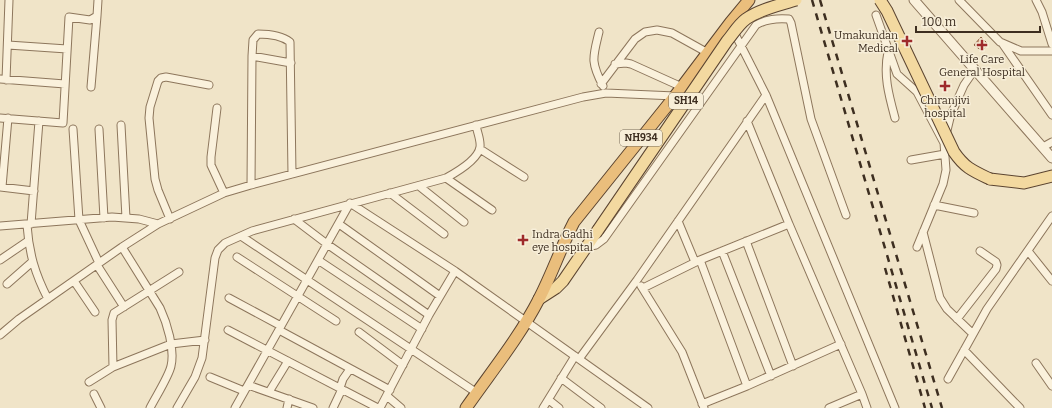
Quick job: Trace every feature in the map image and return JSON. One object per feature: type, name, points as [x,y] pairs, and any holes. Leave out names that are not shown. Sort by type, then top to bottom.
[{"type":"highway","name":"NH934","points":[[466,408],[526,321],[539,299],[564,241],[574,222],[749,0]]},
{"type":"main road","name":"SH14","points":[[539,299],[563,282],[736,29],[746,19],[760,12],[796,0]]},
{"type":"main road","points":[[880,0],[887,11],[954,152],[962,164],[972,171],[990,179],[1024,183],[1052,176]]},
{"type":"street","points":[[9,0],[8,45],[3,80],[65,84]]},
{"type":"street","points":[[91,87],[98,0]]},
{"type":"street","points":[[914,0],[1052,158]]},
{"type":"street","points":[[959,0],[1000,42],[1052,115]]},
{"type":"street","points":[[1036,0],[1042,12],[1052,44]]},
{"type":"street","points":[[876,15],[897,74],[917,92],[944,143]]},
{"type":"street","points":[[0,118],[63,123],[69,17],[90,20],[97,16]]},
{"type":"street","points":[[585,248],[596,245],[604,239],[740,45],[756,25],[763,21],[782,18],[789,19],[791,23],[813,126],[846,215]]},
{"type":"street","points":[[730,23],[766,95],[895,408]]},
{"type":"street","points":[[601,84],[635,39],[645,32],[656,30],[672,33],[708,53]]},
{"type":"street","points":[[599,32],[593,64],[606,93]]},
{"type":"street","points":[[251,185],[252,56],[253,40],[258,34],[270,34],[286,39],[290,42],[292,174]]},
{"type":"street","points":[[1000,42],[1021,51],[1052,51]]},
{"type":"street","points":[[8,45],[67,49]]},
{"type":"street","points":[[888,51],[885,72],[886,85],[895,118]]},
{"type":"street","points":[[252,56],[291,63]]},
{"type":"street","points":[[615,64],[631,64],[678,92]]},
{"type":"street","points":[[917,247],[943,184],[946,170],[944,143],[956,103],[964,85],[975,69]]},
{"type":"street","points":[[170,219],[155,179],[149,118],[150,107],[158,81],[161,78],[166,77],[209,86]]},
{"type":"street","points":[[0,335],[122,247],[158,224],[224,193],[583,97],[606,93],[678,92]]},
{"type":"street","points":[[543,408],[561,378],[637,280],[766,95]]},
{"type":"street","points":[[217,108],[211,157],[212,165],[224,193]]},
{"type":"street","points":[[8,118],[1,187],[34,191]]},
{"type":"street","points":[[40,121],[28,242],[32,262],[48,299]]},
{"type":"street","points":[[747,121],[867,408]]},
{"type":"street","points":[[177,408],[195,377],[202,358],[215,258],[218,250],[225,243],[252,231],[446,178],[469,163],[480,149],[476,125]]},
{"type":"street","points":[[122,126],[126,218]]},
{"type":"street","points":[[73,129],[80,220],[98,264],[124,307]]},
{"type":"street","points":[[98,129],[104,218]]},
{"type":"street","points":[[1043,147],[1052,142]]},
{"type":"street","points":[[480,149],[524,177]]},
{"type":"street","points":[[911,160],[945,154]]},
{"type":"street","points":[[446,178],[492,210]]},
{"type":"street","points":[[419,186],[464,222]]},
{"type":"street","points":[[390,193],[444,234]]},
{"type":"street","points":[[235,408],[350,203]]},
{"type":"street","points":[[350,203],[455,271],[648,408]]},
{"type":"street","points":[[934,205],[974,213]]},
{"type":"street","points":[[948,379],[987,309],[1052,216]]},
{"type":"street","points":[[0,226],[104,218],[139,218],[158,224]]},
{"type":"street","points":[[294,219],[327,244],[429,315]]},
{"type":"street","points":[[678,221],[698,261],[747,386]]},
{"type":"street","points":[[339,224],[440,296]]},
{"type":"street","points":[[643,288],[698,261],[789,224]]},
{"type":"street","points":[[923,232],[940,298],[947,309],[973,334]]},
{"type":"street","points":[[241,236],[412,348],[477,393]]},
{"type":"street","points":[[746,241],[793,366]]},
{"type":"street","points":[[0,260],[28,242]]},
{"type":"street","points":[[122,247],[150,290],[164,319],[171,344],[171,367],[150,408]]},
{"type":"street","points":[[722,251],[771,376]]},
{"type":"street","points":[[957,318],[996,269],[996,262],[980,251]]},
{"type":"street","points":[[1028,251],[1052,281]]},
{"type":"street","points":[[237,257],[336,320]]},
{"type":"street","points":[[318,260],[422,329]]},
{"type":"street","points":[[7,284],[32,262]]},
{"type":"street","points":[[228,330],[379,408],[429,315],[455,271]]},
{"type":"street","points":[[113,368],[112,320],[114,314],[179,272]]},
{"type":"street","points":[[637,280],[682,352],[703,406],[841,344]]},
{"type":"street","points":[[74,281],[94,312]]},
{"type":"street","points":[[229,298],[350,368],[388,393],[401,408]]},
{"type":"street","points":[[359,332],[403,365]]},
{"type":"street","points":[[88,382],[113,368],[171,344],[205,340]]},
{"type":"street","points":[[964,350],[1020,408]]},
{"type":"street","points":[[269,392],[288,361]]},
{"type":"street","points":[[1036,363],[1052,386]]},
{"type":"street","points":[[333,408],[342,389],[340,388],[343,379],[350,368]]},
{"type":"street","points":[[210,378],[244,391]]},
{"type":"street","points":[[561,378],[601,408]]},
{"type":"street","points":[[248,384],[313,408]]},
{"type":"street","points":[[94,394],[101,408]]},
{"type":"street","points":[[829,408],[862,394]]},
{"type":"street","points":[[287,408],[289,399]]},
{"type":"street","points":[[549,400],[559,408]]},
{"type":"building","points":[[981,37],[988,44],[982,51],[974,45]]},
{"type":"railway","points":[[812,0],[932,408]]},
{"type":"railway","points":[[820,0],[942,408]]},
{"type":"railway","points":[[885,268],[925,408]]},
{"type":"place","name":"Umakundan Medical","points":[[907,41]]},
{"type":"place","name":"Life Care General Hospital","points":[[982,45]]},
{"type":"place","name":"Chiranjivi hospital","points":[[945,86]]},
{"type":"place","name":"Indra Gadhi eye hospital","points":[[523,240]]}]
